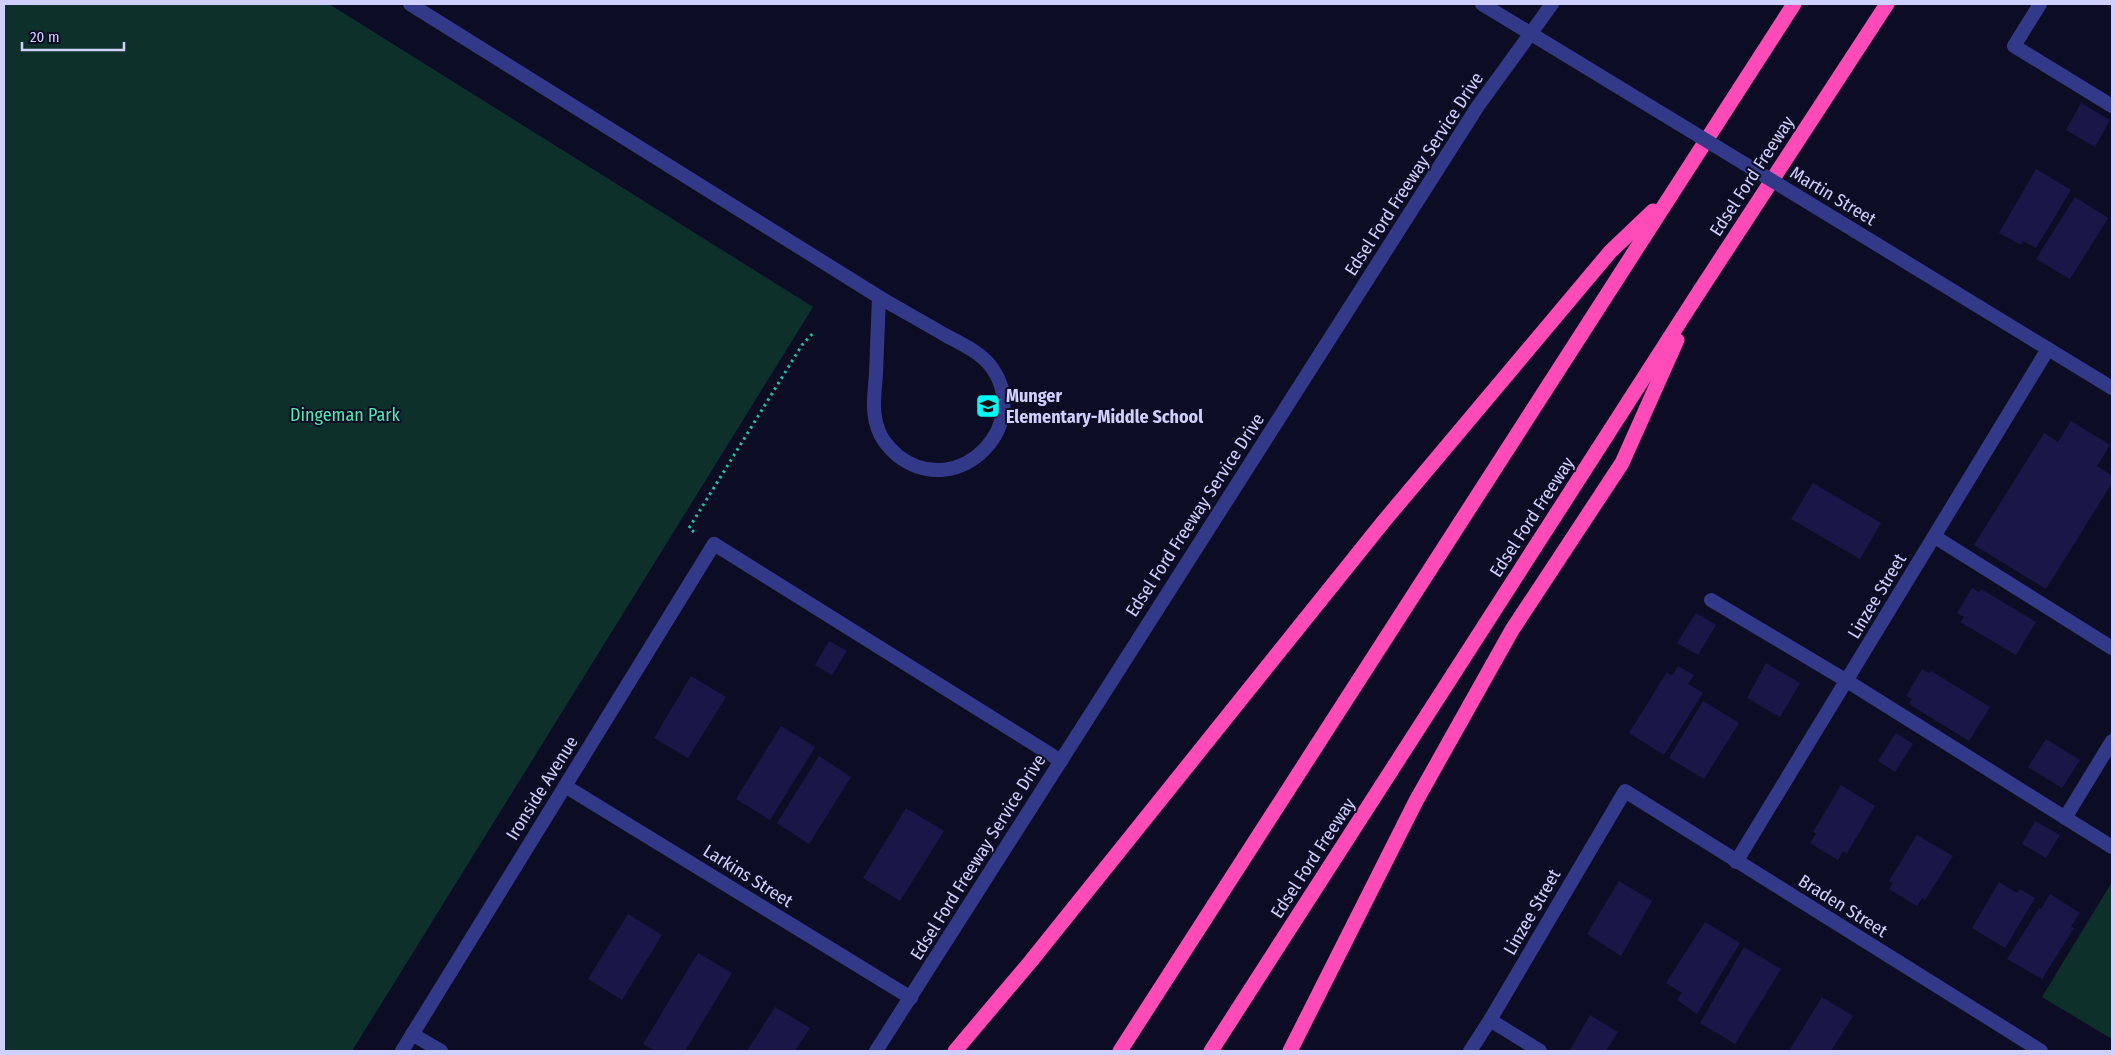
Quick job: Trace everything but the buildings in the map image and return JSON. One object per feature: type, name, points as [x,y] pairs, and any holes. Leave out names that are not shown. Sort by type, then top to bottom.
[{"type":"highway","points":[[1120,1051],[1794,4]]},
{"type":"highway","name":"Edsel Ford Freeway","points":[[1211,1051],[1699,292],[1887,4]]},
{"type":"highway","points":[[955,1051],[1038,953],[1384,521],[1610,252],[1670,194]]},
{"type":"highway","points":[[1290,1051],[1416,801],[1512,630],[1622,463],[1699,292]]},
{"type":"street","points":[[410,4],[879,297],[974,351],[989,364],[999,382],[1003,404],[1000,426],[989,446],[972,461],[952,469],[929,470],[908,463],[890,450],[878,431],[873,409],[879,297]]},
{"type":"street","name":"Martin Street","points":[[1482,4],[2112,388]]},
{"type":"street","name":"Edsel Ford Freeway Service Drive","points":[[876,1051],[1478,106],[1552,4]]},
{"type":"street","points":[[2040,4],[2014,46],[2112,106]]},
{"type":"street","name":"Linzee Street","points":[[1736,862],[2048,349]]},
{"type":"street","points":[[1935,537],[2112,648]]},
{"type":"street","name":"Ironside Avenue","points":[[402,1051],[714,544],[1061,761]]},
{"type":"street","points":[[1711,600],[1847,682],[2112,847]]},
{"type":"street","points":[[2065,818],[2112,741]]},
{"type":"street","name":"Larkins Street","points":[[565,786],[911,998]]},
{"type":"street","name":"Linzee Street","points":[[1470,1051],[1625,791]]},
{"type":"street","name":"Braden Street","points":[[1625,791],[2041,1051]]},
{"type":"street","points":[[1490,1020],[1540,1051]]},
{"type":"street","points":[[412,1034],[441,1051]]},
{"type":"path","points":[[689,528],[802,345],[815,331]]},
{"type":"green space","name":"Dingeman Park","points":[[4,4],[329,4],[813,307],[352,1051],[4,1051]]},
{"type":"green space","points":[[2112,882],[2112,1039],[2042,997]]},
{"type":"place","name":"Munger Elementary-Middle School","points":[[988,406]]}]
